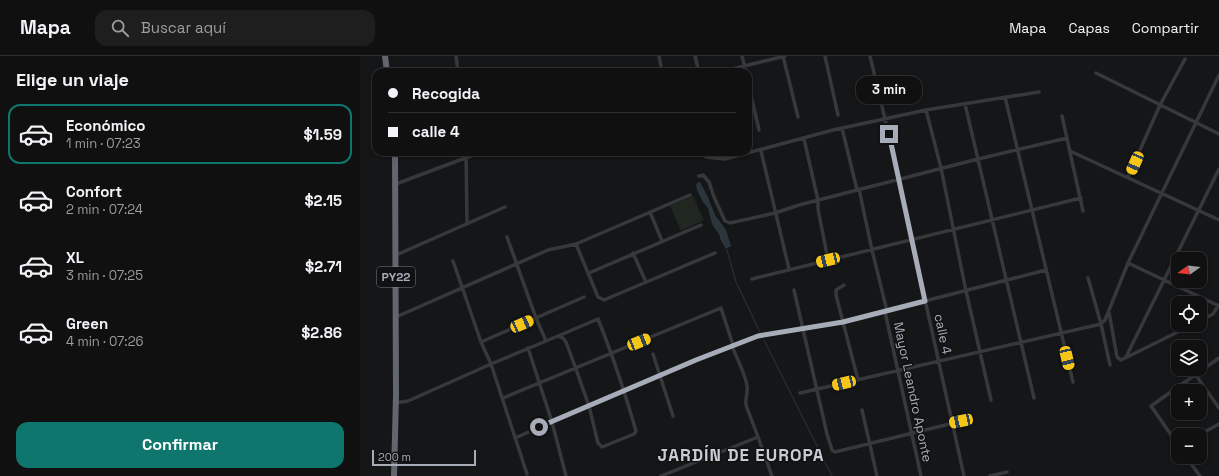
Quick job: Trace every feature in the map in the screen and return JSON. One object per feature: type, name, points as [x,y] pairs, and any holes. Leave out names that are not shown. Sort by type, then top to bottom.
[{"type":"highway","points":[[386,56],[387,68]]},
{"type":"highway","name":"PY22","points":[[394,476],[396,317],[395,156]]},
{"type":"street","points":[[456,56],[458,68]]},
{"type":"street","points":[[658,56],[661,68]]},
{"type":"street","points":[[695,56],[698,68]]},
{"type":"street","points":[[742,56],[744,66]]},
{"type":"street","points":[[736,68],[784,56],[798,117]]},
{"type":"street","points":[[825,56],[838,115]]},
{"type":"street","name":"calle 4","points":[[870,56],[964,476]]},
{"type":"street","points":[[1128,177],[1160,105],[1185,59]]},
{"type":"street","points":[[1096,73],[1219,134]]},
{"type":"street","points":[[800,393],[1101,324],[1105,320],[1128,264],[1219,75]]},
{"type":"street","points":[[752,153],[842,128],[885,118],[1039,92]]},
{"type":"street","points":[[1005,97],[1073,382]]},
{"type":"street","points":[[752,99],[759,130]]},
{"type":"street","points":[[965,104],[1034,398]]},
{"type":"street","points":[[926,110],[941,168],[966,291],[991,400]]},
{"type":"street","points":[[1062,116],[1083,210]]},
{"type":"street","name":"Mayor Leandro Aponte","points":[[842,128],[886,311],[921,476]]},
{"type":"street","points":[[699,176],[702,175],[709,182],[714,197],[726,221],[730,223],[775,213],[818,200],[941,168],[1067,138]]},
{"type":"street","points":[[804,139],[818,200],[818,209],[828,260]]},
{"type":"street","points":[[761,151],[789,269]]},
{"type":"street","points":[[1070,151],[1219,220]]},
{"type":"street","points":[[396,184],[471,156]]},
{"type":"street","points":[[706,157],[725,160],[741,156]]},
{"type":"street","points":[[466,158],[467,223]]},
{"type":"street","points":[[1126,357],[1219,169]]},
{"type":"street","points":[[396,317],[548,250],[576,244],[690,195]]},
{"type":"street","points":[[752,279],[1081,198]]},
{"type":"street","points":[[396,256],[505,207]]},
{"type":"street","points":[[650,212],[662,241]]},
{"type":"street","points":[[589,273],[701,225]]},
{"type":"street","points":[[507,238],[536,318],[546,341]]},
{"type":"street","points":[[576,244],[598,297],[604,300],[715,253]]},
{"type":"street","points":[[633,254],[646,282]]},
{"type":"street","points":[[453,261],[481,342],[491,364],[503,398],[527,474]]},
{"type":"street","points":[[1128,264],[1219,306],[1213,314],[1207,317]]},
{"type":"street","points":[[515,438],[624,389],[758,336],[843,322],[1046,270]]},
{"type":"street","points":[[1088,278],[1101,324],[1110,365]]},
{"type":"street","points":[[844,285],[836,290],[836,294],[858,380]]},
{"type":"street","points":[[794,290],[832,450],[835,452],[970,419]]},
{"type":"street","points":[[481,342],[584,297]]},
{"type":"street","points":[[503,398],[721,308],[747,385],[745,400],[746,405],[772,476]]},
{"type":"street","points":[[1109,311],[1117,357],[1121,360],[1178,332]]},
{"type":"street","points":[[395,403],[408,401],[528,348],[598,319],[612,353],[624,389],[636,431],[634,434],[602,447],[598,443],[589,406],[566,342],[563,338],[558,336]]},
{"type":"street","points":[[528,348],[552,422],[566,476]]},
{"type":"street","points":[[653,354],[673,416]]},
{"type":"street","points":[[1207,366],[1219,358]]},
{"type":"street","points":[[1171,435],[1151,406],[1192,376]]},
{"type":"street","points":[[1197,376],[1217,402],[1219,408]]},
{"type":"street","points":[[862,410],[877,476]]},
{"type":"street","points":[[1207,431],[1219,424]]},
{"type":"street","points":[[661,476],[758,436]]},
{"type":"street","points":[[1191,464],[1200,476]]},
{"type":"street","points":[[676,470],[678,476]]},
{"type":"street","points":[[990,476],[1007,472]]},
{"type":"shaded area","points":[[700,182],[715,215],[726,230],[731,246],[726,249],[712,224],[708,208],[697,190],[696,184]]},
{"type":"shaded area","points":[[693,196],[704,220],[681,231],[670,206]]},
{"type":"waterway","points":[[727,250],[736,282],[760,332]]},
{"type":"waterway","points":[[764,340],[832,476]]},
{"type":"district","name":"JARDÍN DE EUROPA","points":[[741,455]]},
{"type":"route","points":[[539,427],[589,406],[624,389],[758,336],[843,322],[925,301],[889,134]]}]
